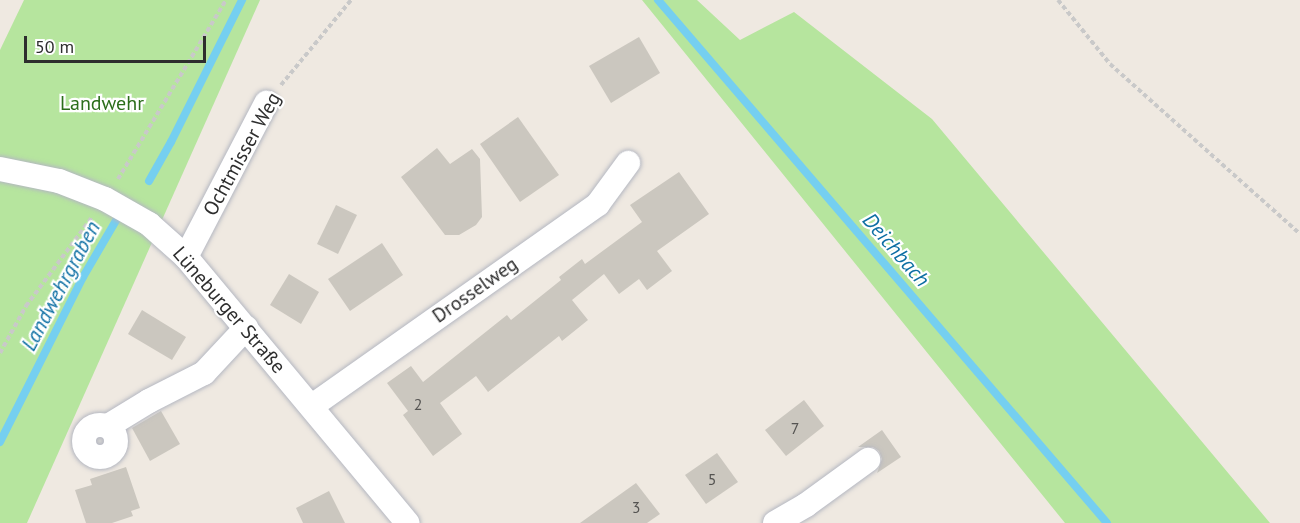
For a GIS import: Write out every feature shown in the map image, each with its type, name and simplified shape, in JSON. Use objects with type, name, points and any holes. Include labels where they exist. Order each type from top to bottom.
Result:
[{"type":"street","name":"Ochtmisser Weg","points":[[186,257],[266,103]]},
{"type":"street","name":"Drosselweg","points":[[312,406],[598,204],[628,163]]},
{"type":"street","name":"Lüneburger Straße","points":[[0,169],[59,182],[105,199],[150,224],[186,257],[408,523]]},
{"type":"street","points":[[108,426],[149,401],[204,374],[246,328]]},
{"type":"street","points":[[776,523],[806,506],[868,460]]},
{"type":"path","points":[[0,353],[26,306],[105,199],[226,0]]},
{"type":"path","name":"Ochtmisser Weg","points":[[266,103],[351,0]]},
{"type":"path","points":[[1058,0],[1110,64],[1300,234]]},
{"type":"green space","name":"Landwehr","points":[[24,0],[260,0],[27,523],[0,523],[0,50]]},
{"type":"green space","points":[[642,0],[697,0],[740,40],[794,12],[932,119],[1270,523],[1065,523]]},
{"type":"building","points":[[639,37],[660,73],[611,103],[589,66]]},
{"type":"building","points":[[518,117],[559,175],[520,202],[480,144]]},
{"type":"building","points":[[437,148],[450,164],[472,149],[480,159],[482,217],[476,225],[459,235],[445,235],[401,177]]},
{"type":"building","points":[[679,172],[709,214],[657,251],[672,271],[647,290],[639,279],[619,294],[604,274],[572,300],[588,320],[562,341],[559,336],[488,392],[476,376],[440,403],[462,434],[433,456],[403,415],[408,411],[387,383],[411,366],[423,382],[507,315],[511,320],[561,280],[559,277],[582,259],[585,264],[642,222],[630,205]]},
{"type":"building","points":[[336,205],[357,215],[338,254],[317,244]]},
{"type":"building","points":[[382,243],[403,275],[350,311],[328,279]]},
{"type":"building","points":[[289,274],[319,292],[301,324],[270,305]]},
{"type":"building","points":[[142,310],[186,337],[172,360],[128,334]]},
{"type":"building","points":[[804,400],[824,426],[786,456],[765,430]]},
{"type":"building","points":[[161,411],[180,444],[150,461],[132,428]]},
{"type":"building","points":[[882,430],[901,457],[877,473],[882,459],[879,451],[873,447],[858,447]]},
{"type":"building","points":[[717,453],[738,482],[706,504],[685,475]]},
{"type":"building","points":[[126,467],[140,508],[131,511],[133,516],[112,523],[86,523],[75,490],[92,485],[90,479]]},
{"type":"building","points":[[636,483],[660,514],[647,523],[580,523]]},
{"type":"building","points":[[329,491],[345,523],[303,523],[296,508]]},
{"type":"waterway","name":"Landwehrgraben","points":[[149,181],[242,0]]},
{"type":"waterway","name":"Deichbach","points":[[658,0],[1107,523]]},
{"type":"waterway","name":"Landwehrgraben","points":[[0,442],[83,277],[121,212]]}]
